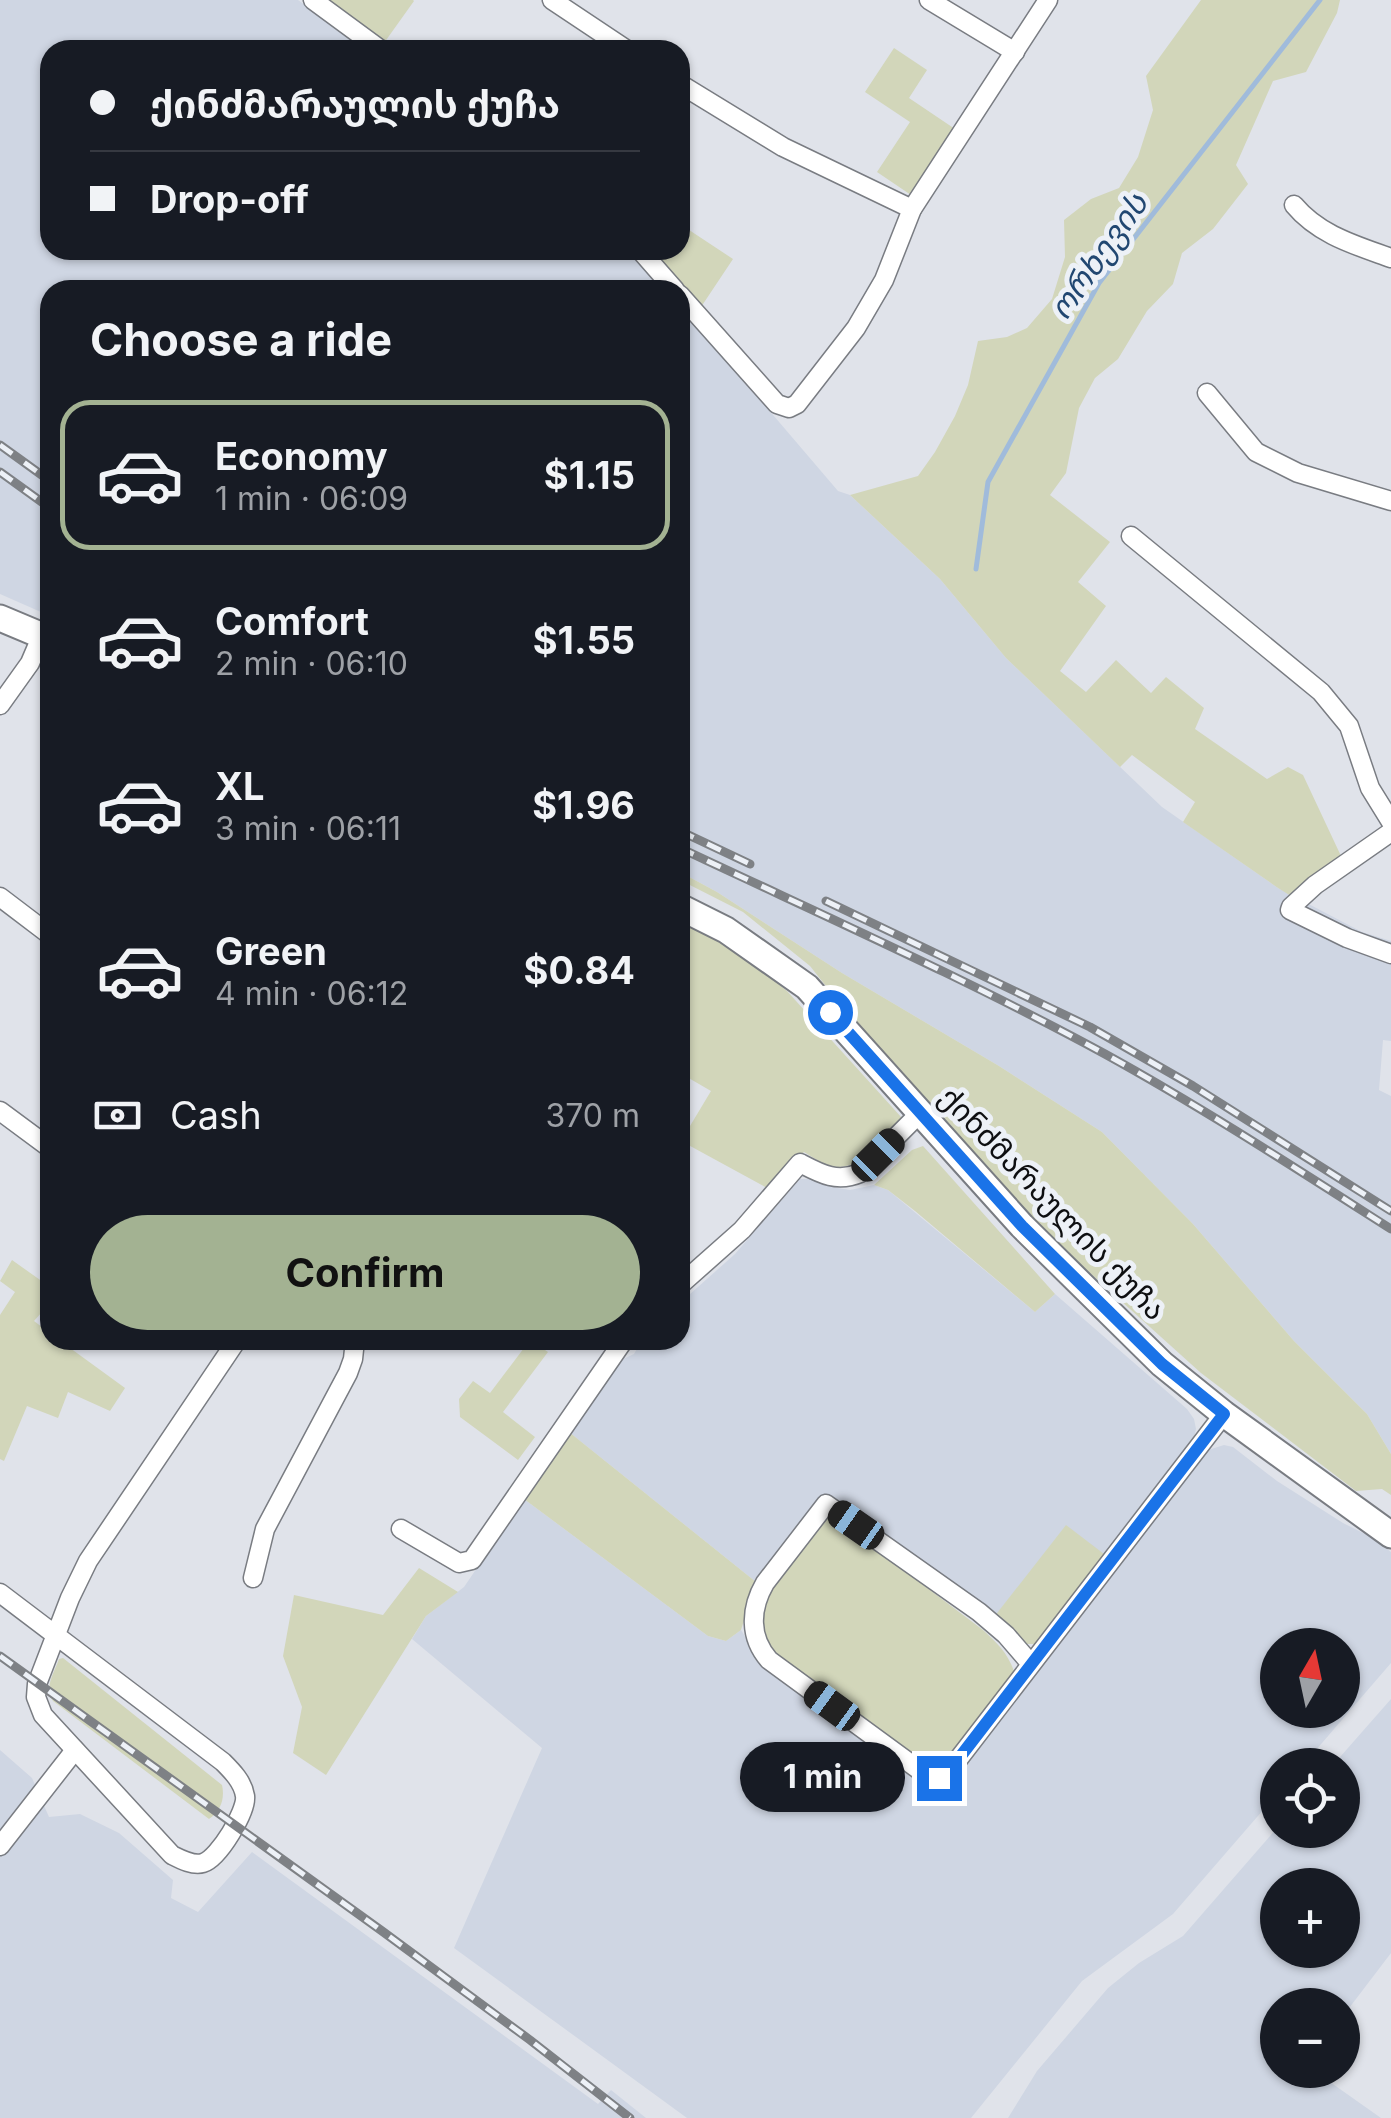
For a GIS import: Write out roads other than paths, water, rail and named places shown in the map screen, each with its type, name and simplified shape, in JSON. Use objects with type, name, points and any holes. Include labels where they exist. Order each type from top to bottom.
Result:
[{"type":"main road","points":[[0,618],[40,635]]},
{"type":"main road","name":"ქინძმარაულის ქუჩა","points":[[690,912],[726,930],[808,987],[1022,1226],[1162,1364],[1391,1535]]},
{"type":"street","points":[[313,0],[367,40]]},
{"type":"street","points":[[552,0],[611,40]]},
{"type":"street","points":[[928,0],[1016,52]]},
{"type":"street","points":[[690,306],[778,404],[789,408],[797,404],[856,328],[884,280],[912,209],[1048,0]]},
{"type":"street","points":[[690,90],[782,147],[912,209]]},
{"type":"street","points":[[1294,204],[1328,235],[1391,258]]},
{"type":"street","points":[[649,260],[667,280]]},
{"type":"street","points":[[1206,393],[1256,452],[1298,473],[1391,501]]},
{"type":"street","points":[[1131,536],[1320,692],[1349,726],[1370,788],[1391,822]]},
{"type":"street","points":[[0,704],[40,646]]},
{"type":"street","points":[[1391,832],[1314,885],[1290,910],[1391,954]]},
{"type":"street","points":[[0,897],[40,927]]},
{"type":"street","points":[[0,1111],[40,1141]]},
{"type":"street","points":[[690,1276],[742,1230],[800,1163],[828,1176],[850,1178],[860,1173],[920,1113]]},
{"type":"street","points":[[0,1592],[56,1634],[223,1762],[235,1774],[245,1796],[244,1808],[235,1827],[209,1858],[202,1863],[172,1855],[42,1715],[36,1684],[56,1634],[70,1598],[100,1541],[230,1350]]},
{"type":"street","points":[[252,1578],[265,1529],[348,1373],[354,1350]]},
{"type":"street","points":[[401,1529],[459,1564],[472,1560],[617,1350]]},
{"type":"street","points":[[1031,1664],[979,1612],[826,1504],[758,1596],[754,1634],[769,1660],[926,1775],[939,1778],[950,1770],[1224,1414]]},
{"type":"street","points":[[0,1846],[75,1750]]},
{"type":"waterway","name":"ორხევის","points":[[976,569],[988,482],[1099,283],[1320,0]]},
{"type":"railway","points":[[0,445],[40,474]]},
{"type":"railway","points":[[0,472],[40,501]]},
{"type":"railway","points":[[690,836],[750,864]]},
{"type":"railway","points":[[690,853],[1053,1026],[1214,1117],[1391,1229]]},
{"type":"railway","points":[[826,901],[1090,1027],[1193,1086],[1391,1211]]},
{"type":"railway","points":[[0,1656],[382,1931],[630,2118]]}]
